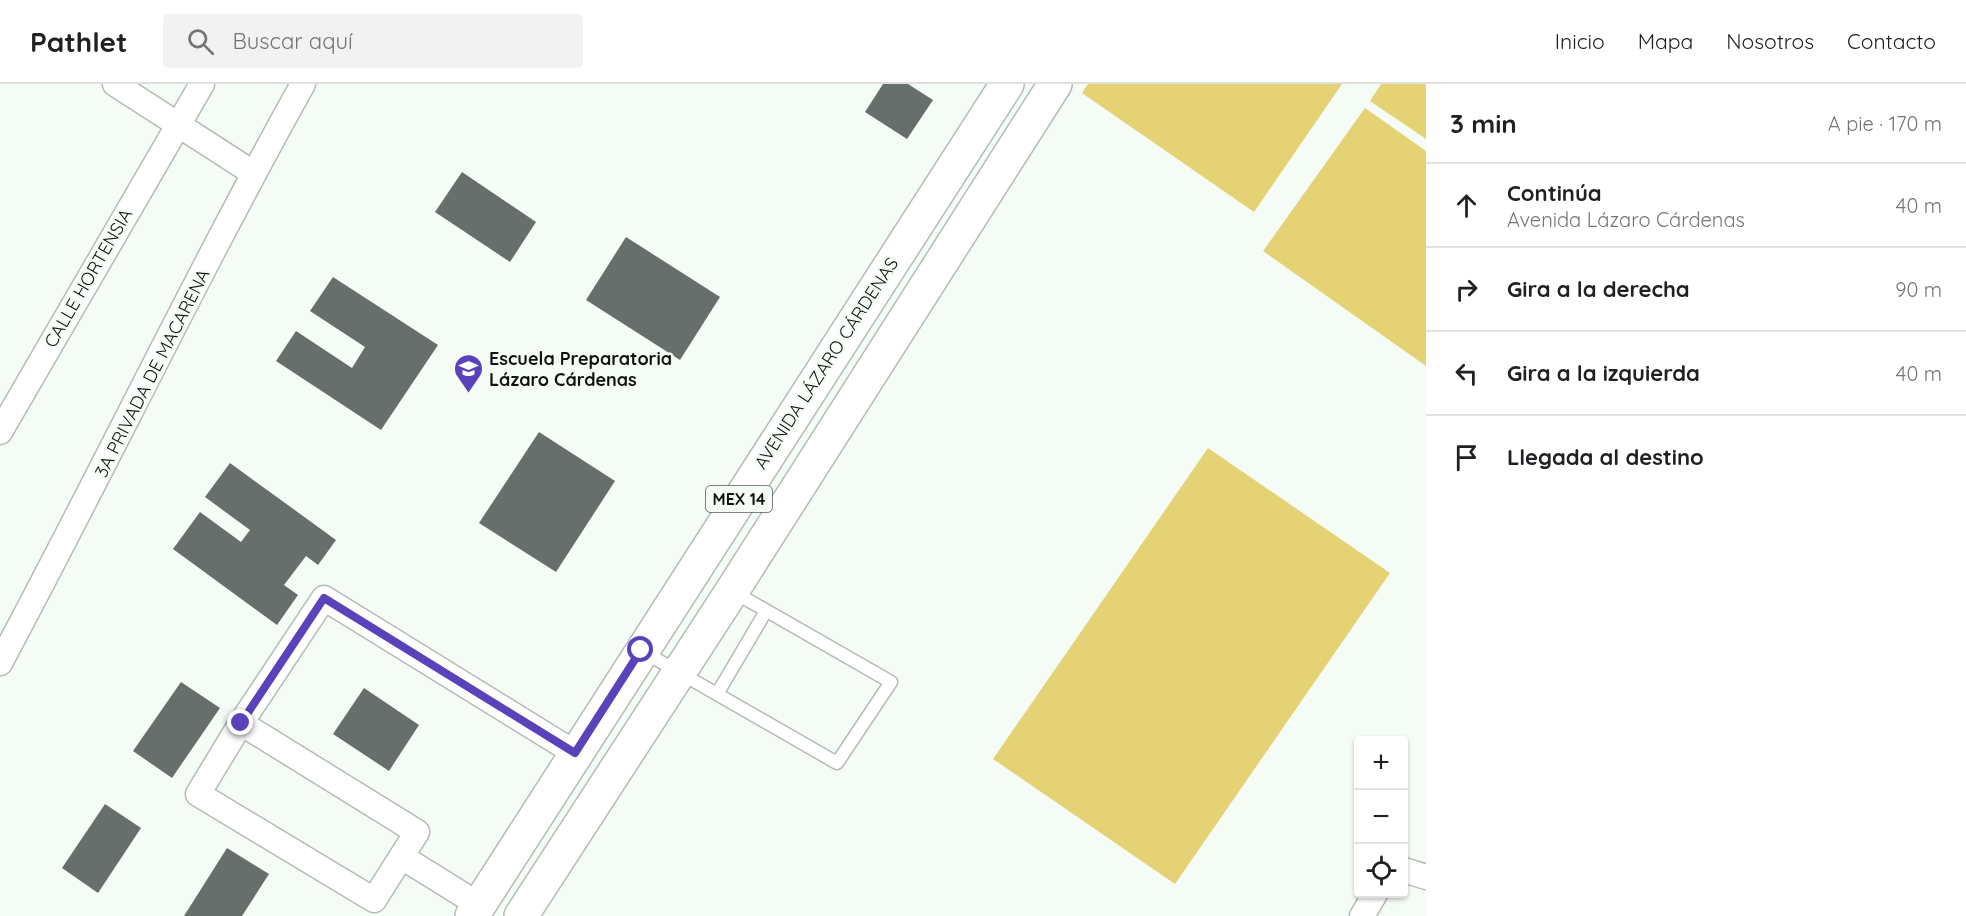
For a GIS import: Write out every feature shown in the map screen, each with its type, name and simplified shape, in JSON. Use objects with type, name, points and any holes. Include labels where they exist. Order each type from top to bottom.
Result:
[{"type":"main road","name":"AVENIDA LÁZARO CÁRDENAS","points":[[475,911],[1007,84]]},
{"type":"main road","name":"MEX 14","points":[[521,916],[732,591],[1055,84]]},
{"type":"street","points":[[116,84],[254,173]]},
{"type":"street","name":"CALLE HORTENSIA","points":[[0,432],[202,84]]},
{"type":"street","name":"3A PRIVADA DE MACARENA","points":[[0,663],[85,504],[254,173],[303,84]]},
{"type":"street","points":[[241,723],[417,832],[374,900],[198,794],[241,723],[324,598],[575,753]]},
{"type":"street","points":[[402,857],[475,911]]},
{"type":"street","points":[[1362,916],[1373,898]]},
{"type":"lane","points":[[641,650],[837,763],[891,682],[732,591]]},
{"type":"lane","points":[[717,694],[766,611]]},
{"type":"shaded area","points":[[1088,84],[1342,84],[1254,212],[1082,93]]},
{"type":"shaded area","points":[[1381,84],[1426,84],[1426,139],[1370,101]]},
{"type":"shaded area","points":[[1365,108],[1426,151],[1426,366],[1263,251]]},
{"type":"shaded area","points":[[1208,448],[1390,573],[1175,884],[993,759]]},
{"type":"building","points":[[883,84],[908,84],[933,100],[907,139],[865,112]]},
{"type":"building","points":[[462,172],[536,222],[510,262],[435,212]]},
{"type":"building","points":[[626,237],[720,297],[680,360],[586,300]]},
{"type":"building","points":[[333,277],[438,345],[381,430],[276,361],[296,331],[352,368],[365,347],[310,311]]},
{"type":"building","points":[[539,432],[615,481],[556,572],[479,523]]},
{"type":"building","points":[[230,463],[336,540],[318,565],[306,556],[284,585],[298,595],[277,625],[173,549],[200,512],[241,542],[250,530],[205,497]]},
{"type":"building","points":[[181,682],[220,708],[172,778],[133,751]]},
{"type":"building","points":[[364,688],[419,725],[389,771],[333,734]]},
{"type":"building","points":[[105,804],[141,828],[98,893],[62,868]]},
{"type":"building","points":[[227,848],[269,874],[242,916],[184,916]]},
{"type":"place","name":"Escuela Preparatoria Lázaro Cárdenas","points":[[468,394]]},
{"type":"route","points":[[241,723],[324,598],[575,753],[641,650]]}]
